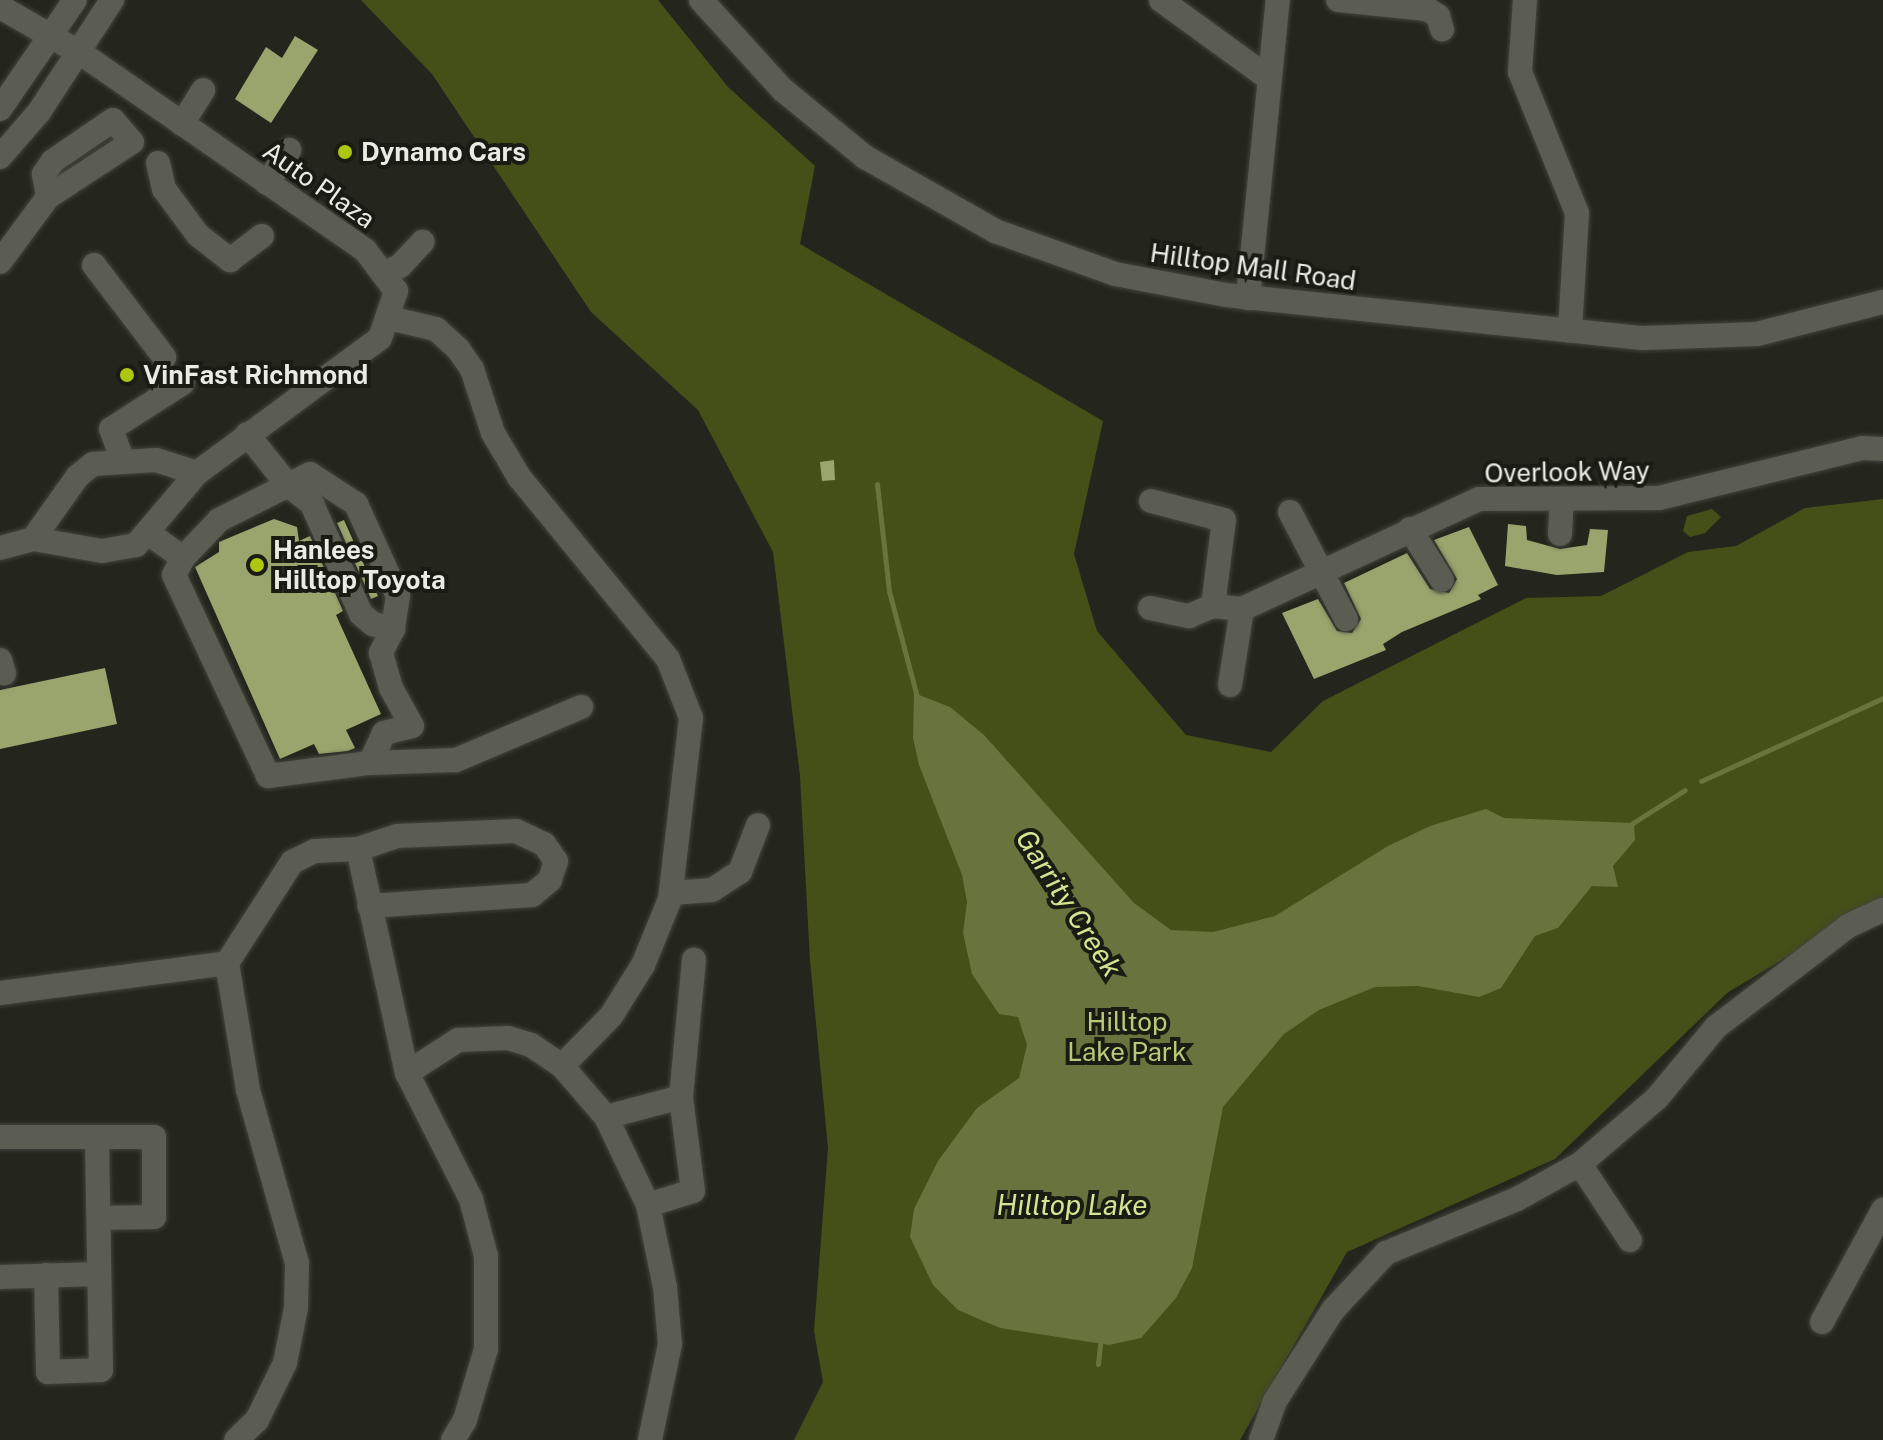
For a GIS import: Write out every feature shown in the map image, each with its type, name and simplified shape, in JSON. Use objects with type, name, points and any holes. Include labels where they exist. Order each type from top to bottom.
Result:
[{"type":"street","points":[[0,109],[54,37],[75,0]]},
{"type":"street","points":[[0,157],[80,53],[112,0]]},
{"type":"street","name":"Hilltop Mall Road","points":[[701,0],[753,60],[815,118],[865,157],[936,201],[1074,262],[1161,285],[1248,298],[1666,339],[1735,337],[1820,322],[1883,302]]},
{"type":"street","points":[[1161,0],[1267,77]]},
{"type":"street","points":[[1248,298],[1267,77],[1278,0]]},
{"type":"street","points":[[1338,0],[1427,9],[1438,16],[1442,29]]},
{"type":"street","points":[[1525,0],[1520,72],[1577,213],[1570,331]]},
{"type":"street","name":"Auto Plaza","points":[[2,8],[80,53],[365,250],[396,291],[389,318]]},
{"type":"street","points":[[182,124],[203,90]]},
{"type":"street","points":[[267,183],[289,150]]},
{"type":"street","points":[[158,163],[164,189],[198,235],[230,260],[262,236]]},
{"type":"street","points":[[0,262],[48,197]]},
{"type":"street","points":[[383,274],[400,266],[422,242]]},
{"type":"street","points":[[94,265],[164,357]]},
{"type":"street","points":[[0,548],[33,539],[55,547],[102,551],[136,545],[197,473],[380,338],[389,318],[436,329],[458,349],[472,369],[493,433],[519,477],[668,659],[691,718],[691,746],[671,893],[643,965],[611,1016],[562,1066]]},
{"type":"street","points":[[122,459],[111,429],[183,383]]},
{"type":"street","points":[[247,434],[288,485],[312,504],[361,614],[373,624],[393,629]]},
{"type":"street","name":"Overlook Way","points":[[1242,609],[1479,499],[1659,498],[1862,448],[1883,449]]},
{"type":"street","points":[[33,539],[78,476],[93,464],[122,459],[156,460],[197,473]]},
{"type":"street","points":[[370,763],[384,733],[412,726],[391,688],[381,653],[393,629],[398,596],[356,504],[310,474],[219,520],[183,558],[174,575],[268,776],[370,763],[456,760],[581,707]]},
{"type":"street","points":[[1560,534],[1562,499]]},
{"type":"street","points":[[1151,501],[1224,520],[1213,606]]},
{"type":"street","points":[[1290,512],[1346,619]]},
{"type":"street","points":[[1410,529],[1442,580]]},
{"type":"street","points":[[148,533],[183,558]]},
{"type":"street","points":[[1150,608],[1189,616],[1213,606],[1242,609],[1230,685]]},
{"type":"street","points":[[671,893],[712,890],[740,872],[758,825]]},
{"type":"street","points":[[236,1440],[257,1420],[285,1363],[296,1308],[297,1263],[248,1090],[227,963],[292,862],[315,851],[358,849],[397,836],[516,831],[544,844],[556,861],[550,880],[532,895],[369,906]]},
{"type":"street","points":[[358,849],[407,1073],[471,1199],[486,1256],[486,1349],[465,1420],[453,1440]]},
{"type":"street","points":[[1261,1440],[1275,1401],[1333,1310],[1386,1253],[1517,1199],[1580,1164],[1657,1098],[1716,1027],[1848,926],[1883,910]]},
{"type":"street","points":[[648,1205],[693,1191],[681,1097],[694,960]]},
{"type":"street","points":[[0,993],[227,963]]},
{"type":"street","points":[[407,1073],[458,1040],[481,1037],[531,1045],[562,1066],[606,1117],[648,1205],[665,1287],[670,1344],[650,1440]]},
{"type":"street","points":[[606,1117],[681,1097]]},
{"type":"street","points":[[0,1137],[154,1137],[154,1217],[99,1218]]},
{"type":"street","points":[[46,1275],[48,1372],[101,1370],[97,1138]]},
{"type":"street","points":[[1580,1164],[1630,1240]]},
{"type":"street","points":[[1822,1322],[1883,1210]]},
{"type":"street","points":[[0,1277],[99,1274]]},
{"type":"green space","name":"Hilltop Lake Park","points":[[361,0],[658,0],[728,87],[815,166],[800,244],[1103,421],[1074,554],[1097,631],[1186,735],[1271,752],[1323,701],[1526,598],[1601,596],[1688,552],[1736,546],[1805,508],[1883,499],[1883,899],[1727,993],[1555,1159],[1347,1252],[1240,1440],[794,1440],[823,1382],[814,1331],[828,1148],[810,961],[800,776],[773,552],[698,410],[591,312],[432,74]]},
{"type":"green space","points":[[1712,509],[1721,517],[1705,533],[1690,537],[1683,531],[1687,516]]},
{"type":"water","name":"Hilltop Lake","points":[[914,693],[950,707],[984,735],[1134,903],[1171,930],[1213,932],[1275,916],[1388,846],[1430,826],[1486,809],[1504,818],[1634,823],[1635,840],[1613,866],[1618,887],[1592,886],[1558,928],[1535,936],[1501,988],[1479,997],[1418,986],[1375,987],[1319,1010],[1284,1034],[1223,1107],[1192,1268],[1176,1298],[1141,1338],[1109,1345],[1000,1328],[958,1310],[933,1285],[910,1237],[914,1209],[938,1161],[977,1108],[1019,1078],[1027,1045],[1018,1017],[999,1014],[972,974],[963,933],[967,902],[962,875],[919,765],[913,738]]},
{"type":"building","points":[[295,36],[318,50],[271,123],[235,99],[266,47],[282,58]]},
{"type":"building","points":[[834,460],[835,480],[822,481],[820,462]]},
{"type":"building","points":[[274,519],[297,527],[299,541],[310,536],[343,611],[336,615],[381,714],[346,730],[355,748],[348,751],[319,754],[314,744],[280,759],[195,567],[219,552],[219,542]]},
{"type":"building","points":[[344,520],[378,596],[371,599],[337,523]]},
{"type":"building","points":[[1508,524],[1526,526],[1527,540],[1560,549],[1587,545],[1590,529],[1608,530],[1604,572],[1557,575],[1505,566]]},
{"type":"building","points":[[1469,527],[1498,585],[1478,595],[1481,599],[1402,632],[1383,644],[1386,650],[1314,679],[1282,613],[1318,599],[1337,631],[1352,633],[1361,619],[1344,583],[1407,553],[1430,589],[1449,593],[1457,579],[1434,540]]},
{"type":"building","points":[[105,668],[117,724],[0,749],[0,690]]},
{"type":"waterway","name":"Garrity Creek","points":[[877,484],[889,591],[917,697]]},
{"type":"waterway","points":[[1701,781],[1883,698]]},
{"type":"waterway","points":[[1628,826],[1685,790]]},
{"type":"waterway","name":"Garrity Creek","points":[[1098,1364],[1101,1337]]},
{"type":"place","name":"Dynamo Cars","points":[[345,152]]},
{"type":"place","name":"VinFast Richmond","points":[[127,375]]},
{"type":"place","name":"Hanlees Hilltop Toyota","points":[[257,565]]}]
